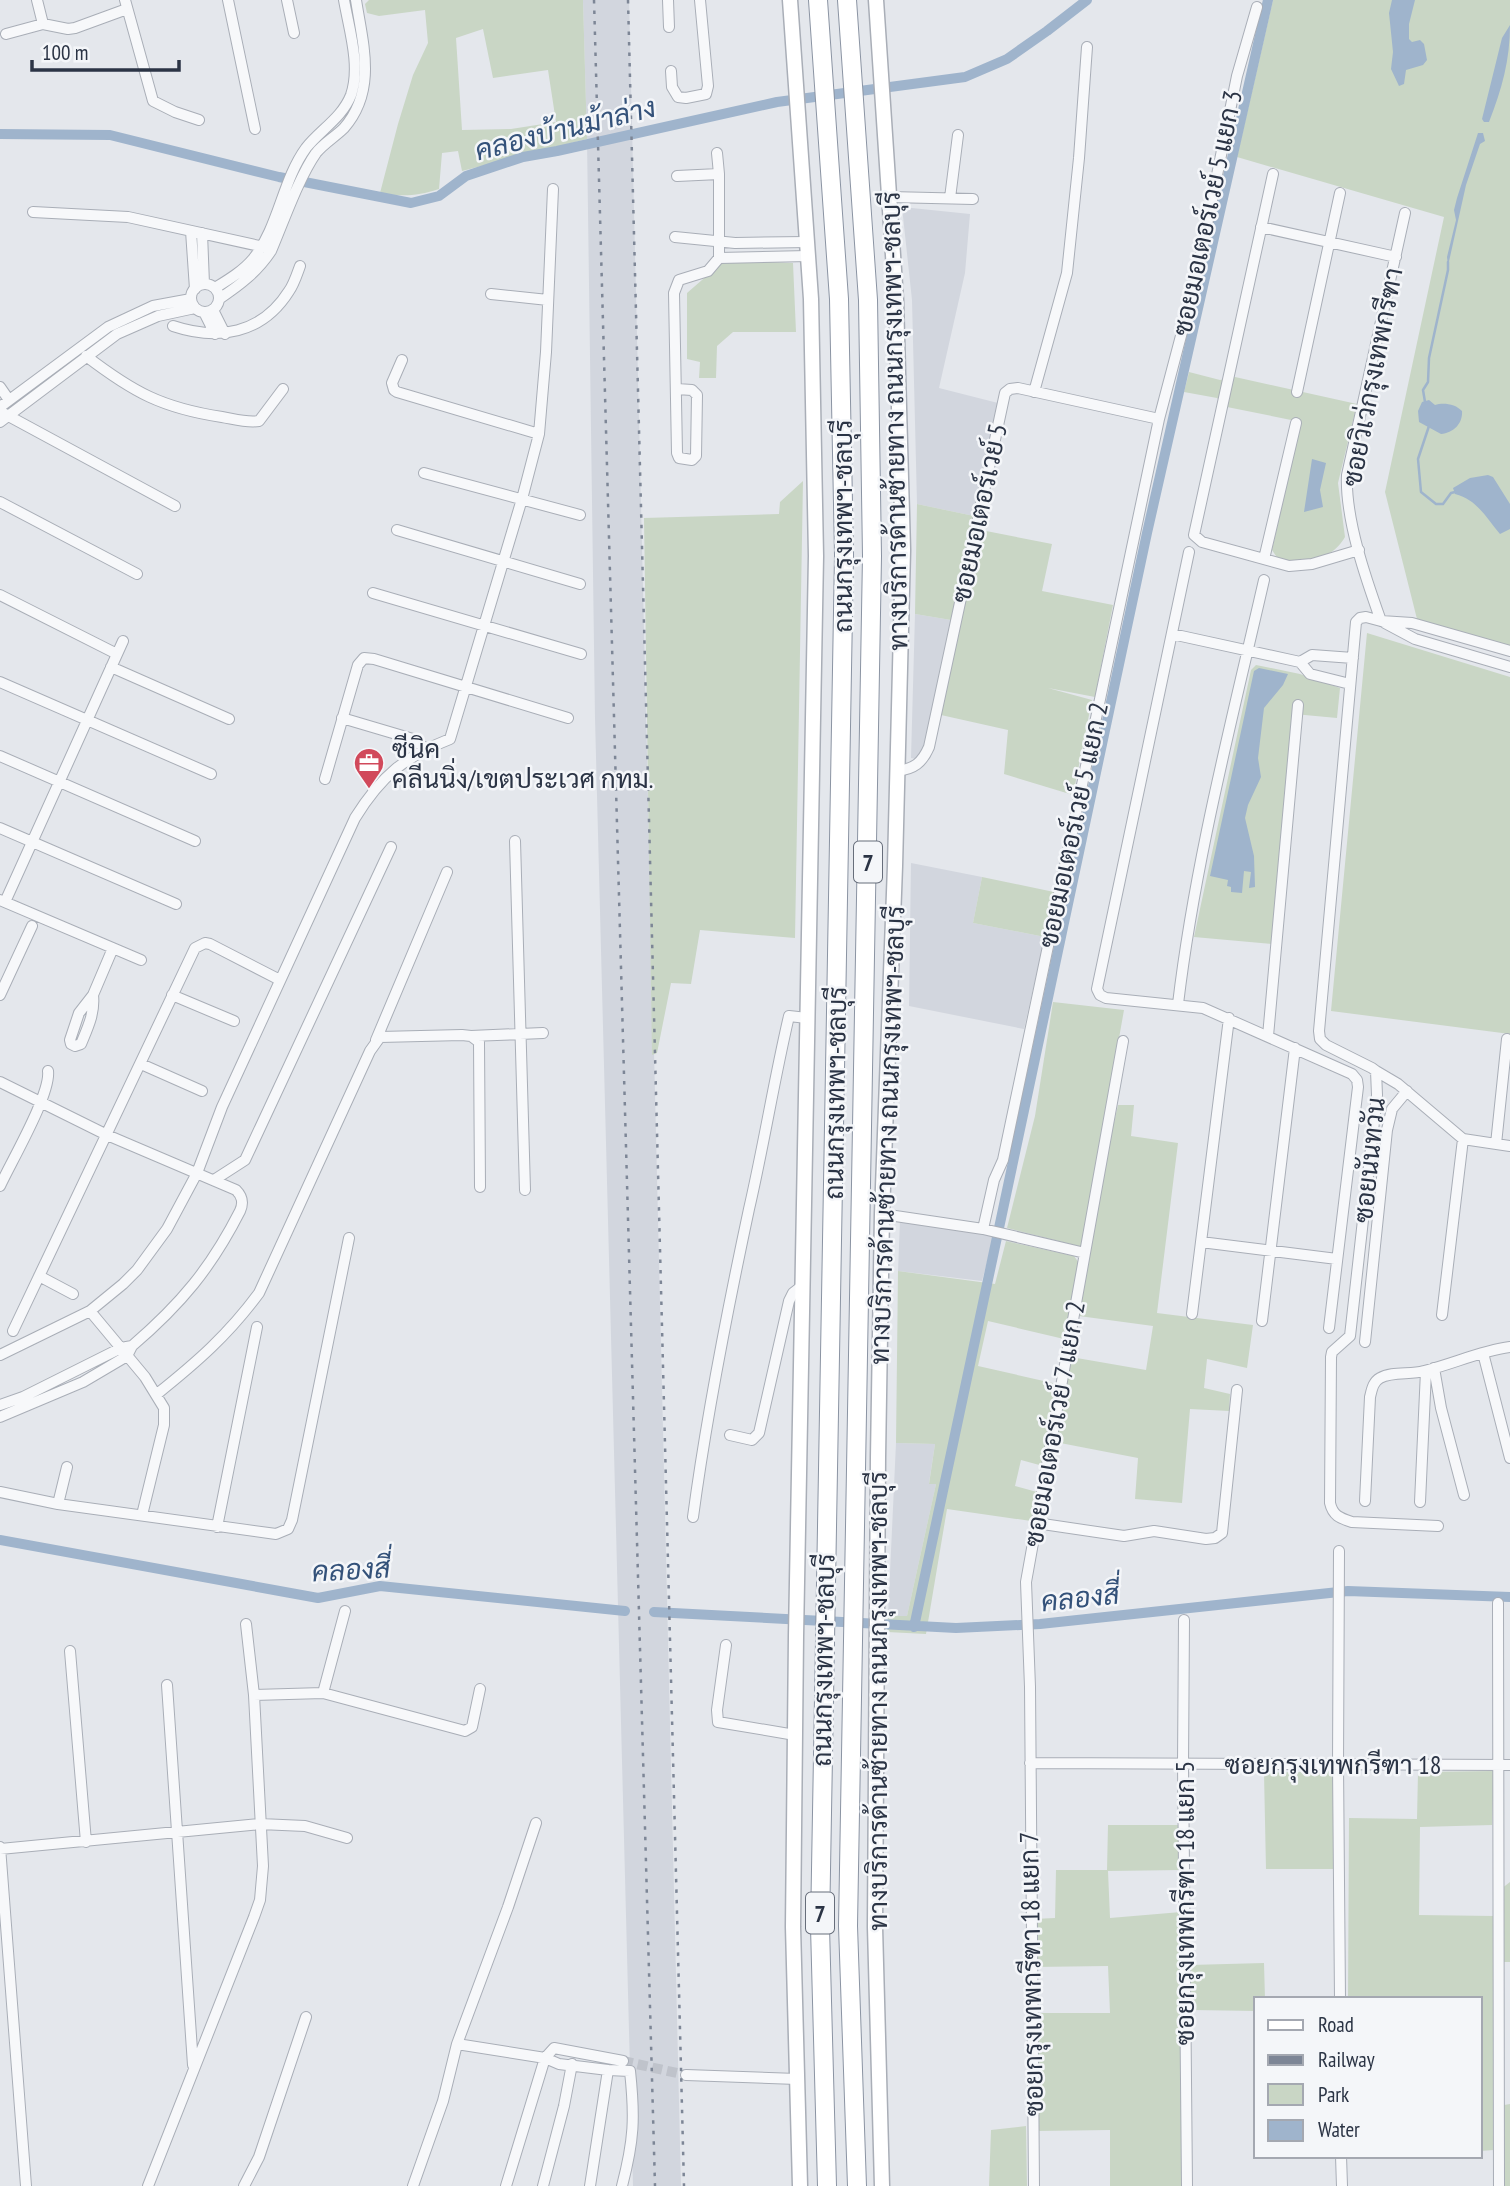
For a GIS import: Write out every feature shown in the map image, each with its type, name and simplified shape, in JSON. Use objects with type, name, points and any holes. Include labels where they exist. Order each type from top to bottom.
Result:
[{"type":"highway","name":"ถนนกรุงเทพฯ-ชลบุรี","points":[[818,0],[839,299],[844,555],[833,1242],[823,1639],[820,1927],[827,2186]]},
{"type":"highway","name":"ถนนกรุงเทพฯ-ชลบุรี","points":[[847,0],[868,300],[872,556],[848,1926],[856,2186]]},
{"type":"main road","points":[[790,0],[813,347],[816,556],[793,1927],[800,2186]]},
{"type":"main road","name":"ทางบริการด้านซ้ายทาง ถนนกรุงเทพฯ-ชลบุรี","points":[[876,0],[896,300],[903,550],[882,1214],[876,1644],[875,1927],[882,2186]]},
{"type":"street","points":[[37,0],[43,24]]},
{"type":"street","points":[[228,0],[255,129]]},
{"type":"street","points":[[287,0],[294,33]]},
{"type":"street","points":[[3,411],[108,327],[153,306],[219,299],[247,281],[266,248],[287,201],[305,150],[335,120],[350,96],[354,80],[354,61],[344,0]]},
{"type":"street","points":[[287,201],[315,155],[343,129],[361,100],[366,82],[366,63],[356,0]]},
{"type":"street","points":[[668,0],[669,27]]},
{"type":"street","points":[[671,71],[673,87],[678,97],[706,94],[708,86],[700,0]]},
{"type":"street","points":[[6,34],[43,24],[68,29],[126,4],[153,101],[199,120]]},
{"type":"street","name":"ซอยมอเตอร์เวย์ 5 แยก 3","points":[[1159,419],[1196,279],[1237,76],[1257,7]]},
{"type":"street","points":[[1034,392],[1067,273],[1087,47]]},
{"type":"street","points":[[950,198],[958,135]]},
{"type":"street","points":[[677,389],[692,390],[697,395],[696,456],[692,460],[679,458],[677,453],[674,293],[676,285],[685,277],[708,271],[719,258],[717,153]]},
{"type":"street","points":[[677,176],[719,174]]},
{"type":"street","points":[[1273,174],[1194,535],[1202,542],[1289,566],[1301,566],[1359,550]]},
{"type":"street","points":[[0,1355],[90,1311],[137,1270],[166,1229],[197,1173],[222,1107],[355,818],[372,791],[404,762],[425,748],[450,739],[539,435],[553,189]]},
{"type":"street","points":[[1297,392],[1340,193]]},
{"type":"street","points":[[890,197],[973,199]]},
{"type":"street","points":[[33,212],[128,217],[266,248]]},
{"type":"street","name":"ซอยวิเว่กรุงเทพกรีฑา","points":[[1381,621],[1350,515],[1347,475],[1405,212]]},
{"type":"street","points":[[1261,227],[1396,257]]},
{"type":"street","points":[[196,232],[200,300],[220,334]]},
{"type":"street","points":[[675,237],[808,249]]},
{"type":"street","points":[[3,411],[117,334],[200,300],[266,248]]},
{"type":"street","points":[[719,258],[808,249]]},
{"type":"street","points":[[173,327],[195,333],[220,334],[247,328],[266,317],[289,291],[300,266]]},
{"type":"street","points":[[215,288],[219,299]]},
{"type":"street","points":[[491,294],[548,300]]},
{"type":"street","points":[[86,356],[144,397],[174,408],[215,416],[259,421],[284,389]]},
{"type":"street","points":[[402,360],[392,383],[397,392],[539,435]]},
{"type":"street","points":[[0,387],[3,411]]},
{"type":"street","name":"ซอยมอเตอร์เวย์ 5","points":[[897,771],[913,768],[925,756],[929,747],[1005,393],[1013,388],[1159,419]]},
{"type":"street","points":[[3,411],[175,506]]},
{"type":"street","name":"ซอยมอเตอร์เวย์ 5 แยก 2","points":[[985,1229],[994,1180],[1003,1160],[1159,419]]},
{"type":"street","points":[[1264,559],[1296,423]]},
{"type":"street","points":[[424,473],[580,515]]},
{"type":"street","points":[[0,502],[137,574]]},
{"type":"street","points":[[397,530],[580,584]]},
{"type":"street","points":[[1189,552],[1097,989],[1100,995],[1106,998],[1203,1008],[1352,1074],[1357,1080],[1329,1328]]},
{"type":"street","points":[[1178,1004],[1185,944],[1203,851],[1264,580]]},
{"type":"street","points":[[373,593],[581,654]]},
{"type":"street","points":[[0,595],[117,654]]},
{"type":"street","name":"ซอยนันทวัน","points":[[1438,1526],[1352,1522],[1338,1517],[1331,1511],[1329,1503],[1331,1357],[1332,1352],[1350,1336],[1377,1094],[1376,1071],[1326,1045],[1320,1039],[1319,1031],[1356,622],[1366,617],[1412,623],[1510,651]]},
{"type":"street","points":[[1381,621],[1415,639],[1510,667]]},
{"type":"street","points":[[1172,635],[1300,662],[1310,674],[1350,684]]},
{"type":"street","points":[[1466,654],[1471,640]]},
{"type":"street","points":[[123,641],[34,842],[3,901],[141,960]]},
{"type":"street","points":[[1300,662],[1312,655],[1353,658]]},
{"type":"street","points":[[325,779],[358,665],[364,658],[568,718]]},
{"type":"street","points":[[111,667],[229,719]]},
{"type":"street","points":[[0,682],[211,774]]},
{"type":"street","points":[[1268,1036],[1298,705]]},
{"type":"street","points":[[341,718],[413,739],[425,748]]},
{"type":"street","points":[[0,755],[195,841]]},
{"type":"street","points":[[0,828],[176,904]]},
{"type":"street","points":[[515,841],[525,1190]]},
{"type":"street","points":[[214,1180],[245,1160],[391,847]]},
{"type":"street","points":[[157,1394],[204,1357],[242,1317],[259,1293],[376,1041],[447,872]]},
{"type":"street","points":[[0,995],[32,926]]},
{"type":"street","points":[[13,1331],[195,948],[205,943],[216,946],[280,980]]},
{"type":"street","points":[[93,995],[113,948]]},
{"type":"street","points":[[172,995],[234,1021]]},
{"type":"street","points":[[693,1517],[705,1423],[719,1345],[756,1175],[773,1081],[789,1016],[807,1018]]},
{"type":"street","points":[[1192,1314],[1228,1018]]},
{"type":"street","points":[[376,1041],[384,1036],[543,1033]]},
{"type":"street","points":[[471,1036],[481,1047],[480,1187]]},
{"type":"street","points":[[1496,1144],[1507,1039]]},
{"type":"street","name":"ซอยมอเตอร์เวย์ 7 แยก 2","points":[[1027,1637],[1026,1582],[1123,1041]]},
{"type":"street","points":[[1262,1321],[1294,1048]]},
{"type":"street","points":[[141,1064],[202,1091]]},
{"type":"street","points":[[0,1186],[40,1102],[48,1081],[48,1071]]},
{"type":"street","points":[[1376,1071],[1407,1091],[1463,1139],[1510,1146]]},
{"type":"street","points":[[0,1082],[107,1135],[236,1190],[243,1205],[223,1245],[202,1276],[151,1330],[83,1382],[0,1417]]},
{"type":"street","points":[[1365,1342],[1387,1130],[1392,1109],[1407,1091]]},
{"type":"street","points":[[1442,1315],[1463,1139]]},
{"type":"street","points":[[882,1214],[985,1229],[1085,1253]]},
{"type":"street","points":[[0,1492],[58,1504],[218,1527],[276,1534],[288,1529],[349,1238]]},
{"type":"street","points":[[1201,1242],[1337,1259]]},
{"type":"street","points":[[39,1276],[73,1294]]},
{"type":"street","points":[[730,1435],[752,1440],[759,1433],[789,1301],[793,1293],[803,1286]]},
{"type":"street","points":[[90,1311],[127,1350],[164,1408],[164,1425],[142,1515]]},
{"type":"street","points":[[218,1527],[257,1327]]},
{"type":"street","points":[[1365,1501],[1370,1397],[1378,1379],[1430,1369],[1510,1347]]},
{"type":"street","points":[[0,1405],[127,1350]]},
{"type":"street","points":[[1483,1353],[1510,1458]]},
{"type":"street","points":[[1430,1369],[1464,1495]]},
{"type":"street","points":[[1420,1502],[1430,1369]]},
{"type":"street","points":[[1036,1523],[1124,1536],[1154,1531],[1206,1539],[1219,1536],[1222,1533],[1237,1390]]},
{"type":"street","points":[[58,1504],[67,1467]]},
{"type":"street","points":[[1339,1551],[1340,1997]]},
{"type":"street","points":[[1498,1603],[1499,2186]]},
{"type":"street","points":[[323,1693],[345,1611]]},
{"type":"street","name":"ซอยกรุงเทพกรีฑา 18 แยก 5","points":[[1184,1620],[1186,2186]]},
{"type":"street","points":[[148,2186],[260,1900],[263,1866],[254,1695],[246,1624]]},
{"type":"street","name":"ซอยกรุงเทพกรีฑา 18 แยก 7","points":[[1027,1637],[1034,2186]]},
{"type":"street","points":[[726,1645],[717,1710],[718,1721],[795,1735]]},
{"type":"street","points":[[70,1651],[86,1842]]},
{"type":"street","points":[[167,1685],[193,2068]]},
{"type":"street","points":[[254,1695],[323,1693],[465,1731],[472,1727],[480,1689]]},
{"type":"street","name":"ซอยกรุงเทพกรีฑา 18","points":[[1030,1763],[1510,1765]]},
{"type":"street","points":[[413,2186],[443,2101],[457,2044],[536,1823]]},
{"type":"street","points":[[26,2186],[0,1848],[260,1824],[305,1826],[347,1838]]},
{"type":"street","points":[[244,2186],[259,2157],[306,2018]]},
{"type":"street","points":[[457,2044],[545,2059],[559,2064],[630,2071],[634,2128],[622,2186]]},
{"type":"street","points":[[506,2186],[545,2059],[554,2048],[623,2062]]},
{"type":"street","points":[[543,2186],[572,2064]]},
{"type":"street","points":[[590,2186],[608,2070]]},
{"type":"street","points":[[686,2075],[797,2079]]},
{"type":"street","points":[[1341,2158],[1342,2186]]},
{"type":"shaded area","points":[[583,0],[629,0],[681,2186],[633,2186],[595,718]]},
{"type":"shaded area","points":[[902,207],[970,214],[965,273],[939,388],[998,403],[974,516],[917,504],[912,300]]},
{"type":"shaded area","points":[[915,614],[951,620],[923,751],[916,759],[911,758]]},
{"type":"shaded area","points":[[911,863],[982,877],[973,923],[1045,937],[1024,1029],[909,1006]]},
{"type":"shaded area","points":[[900,1221],[994,1235],[982,1281],[898,1271]]},
{"type":"shaded area","points":[[896,1443],[935,1444],[929,1483],[936,1484],[907,1616],[888,1616]]},
{"type":"green space","points":[[369,0],[583,0],[587,139],[462,171],[458,151],[442,153],[439,189],[410,195],[380,193],[413,75],[428,43],[425,10],[379,16],[367,13],[365,4]],"holes":[[[483,29],[493,78],[548,70],[556,122],[511,129],[462,130],[456,38]]]},
{"type":"green space","points":[[1273,0],[1510,0],[1510,646],[1417,619],[1385,492],[1444,217],[1237,157]]},
{"type":"green space","points":[[725,260],[793,263],[796,332],[733,332],[717,346],[716,378],[699,378],[700,362],[687,359],[687,293]]},
{"type":"green space","points":[[1189,372],[1220,380],[1235,377],[1357,404],[1338,483],[1345,537],[1332,551],[1316,559],[1297,560],[1278,559],[1272,550],[1301,422],[1227,407],[1217,398],[1184,392]]},
{"type":"green space","points":[[803,481],[795,938],[700,930],[691,984],[671,983],[657,1053],[652,1055],[644,518],[779,514],[780,502]]},
{"type":"green space","points":[[917,504],[974,516],[951,620],[915,614]]},
{"type":"green space","points":[[981,530],[1052,544],[1042,591],[1113,605],[1095,697],[1048,688],[1092,700],[1073,795],[1004,774],[1008,730],[941,715]]},
{"type":"green space","points":[[1367,633],[1510,677],[1510,1034],[1331,1011]]},
{"type":"green space","points":[[1256,665],[1300,674],[1340,688],[1337,718],[1294,714],[1272,944],[1194,937],[1251,670]]},
{"type":"green space","points":[[982,877],[1054,892],[1045,937],[973,923]]},
{"type":"green space","points":[[1053,1002],[1124,1010],[1082,1247],[1007,1228],[1035,1116]]},
{"type":"green space","points":[[1118,1105],[1134,1105],[1131,1136],[1178,1143],[1157,1313],[1253,1325],[1247,1368],[1207,1359],[1204,1388],[1230,1394],[1229,1411],[1190,1409],[1182,1503],[1135,1499],[1138,1458],[1055,1442],[1071,1357],[1146,1370],[1153,1326],[1079,1316],[1103,1170]]},
{"type":"green space","points":[[1006,1241],[1074,1256],[1079,1263],[1064,1339],[988,1321],[978,1366],[1057,1384],[1043,1466],[1021,1460],[1015,1486],[1037,1492],[1031,1521],[947,1509],[926,1634],[887,1632],[888,1616],[907,1616],[936,1484],[929,1484],[935,1444],[896,1443],[898,1271],[995,1284]]},
{"type":"green space","points":[[1333,1771],[1336,1869],[1266,1869],[1264,1773]]},
{"type":"green space","points":[[1494,1771],[1492,1825],[1420,1827],[1419,1915],[1494,1916],[1494,2150],[1482,2151],[1482,1997],[1348,1997],[1349,1818],[1417,1819],[1418,1772]]},
{"type":"green space","points":[[1108,1825],[1182,1825],[1182,1870],[1108,1871],[1110,1918],[1181,1912],[1184,2186],[1110,2186],[1110,2130],[1037,2131],[1035,2013],[1110,2013],[1108,1966],[1034,1967],[1034,1919],[1055,1918],[1056,1870],[1107,1870]]},
{"type":"green space","points":[[1510,1882],[1510,1962],[1501,1962],[1501,1889]]},
{"type":"green space","points":[[1264,1963],[1265,1997],[1254,1997],[1254,2011],[1192,2010],[1190,1965]]},
{"type":"green space","points":[[1510,2104],[1510,2186],[1504,2186],[1504,2105]]},
{"type":"green space","points":[[1026,2126],[1027,2186],[989,2186],[991,2130]]},
{"type":"water","points":[[1392,0],[1415,0],[1409,24],[1409,39],[1412,42],[1420,40],[1424,44],[1427,60],[1423,65],[1406,70],[1404,84],[1399,86],[1391,69],[1393,52],[1389,13]]},
{"type":"water","points":[[1510,25],[1509,50],[1501,86],[1489,122],[1484,122],[1482,119],[1502,38]]},
{"type":"water","points":[[1478,133],[1483,133],[1485,141],[1480,144],[1466,185],[1448,266],[1447,257],[1456,220],[1454,210]]},
{"type":"water","points":[[1429,400],[1435,405],[1449,404],[1462,411],[1457,427],[1441,434],[1419,422],[1418,411],[1422,402]]},
{"type":"water","points":[[1312,459],[1326,463],[1320,490],[1323,507],[1304,512]]},
{"type":"water","points":[[1488,475],[1493,477],[1510,504],[1510,529],[1500,534],[1476,505],[1455,494],[1453,488],[1470,478]]},
{"type":"water","points":[[1259,668],[1288,674],[1283,685],[1264,708],[1258,758],[1261,777],[1245,818],[1254,856],[1255,887],[1249,888],[1251,872],[1244,871],[1242,893],[1231,892],[1231,887],[1227,886],[1228,880],[1210,876],[1254,671]]},
{"type":"waterway","name":"คลองบ้านม้าล่าง","points":[[0,134],[110,135],[279,177],[411,203],[439,196],[466,176],[523,157],[777,102],[965,77],[1007,59],[1087,0]]},
{"type":"waterway","points":[[914,1627],[1147,533],[1268,0]]},
{"type":"waterway","points":[[1425,402],[1423,390],[1428,382],[1429,358],[1448,262]]},
{"type":"waterway","points":[[1429,426],[1418,459],[1421,492],[1436,504],[1443,504],[1451,493],[1455,492]]},
{"type":"waterway","name":"คลองสี่","points":[[0,1540],[318,1598],[380,1586],[625,1611]]},
{"type":"waterway","name":"คลองสี่","points":[[654,1612],[956,1628],[1040,1624],[1348,1591],[1510,1597]]},
{"type":"tunnel","points":[[623,2061],[686,2075]]},
{"type":"railway","points":[[594,0],[655,2186]]},
{"type":"railway","points":[[628,0],[684,2186]]},
{"type":"place","name":"ซีนิค คลีนนิ่ง/เขตประเวศ กทม.","points":[[369,790]]}]
